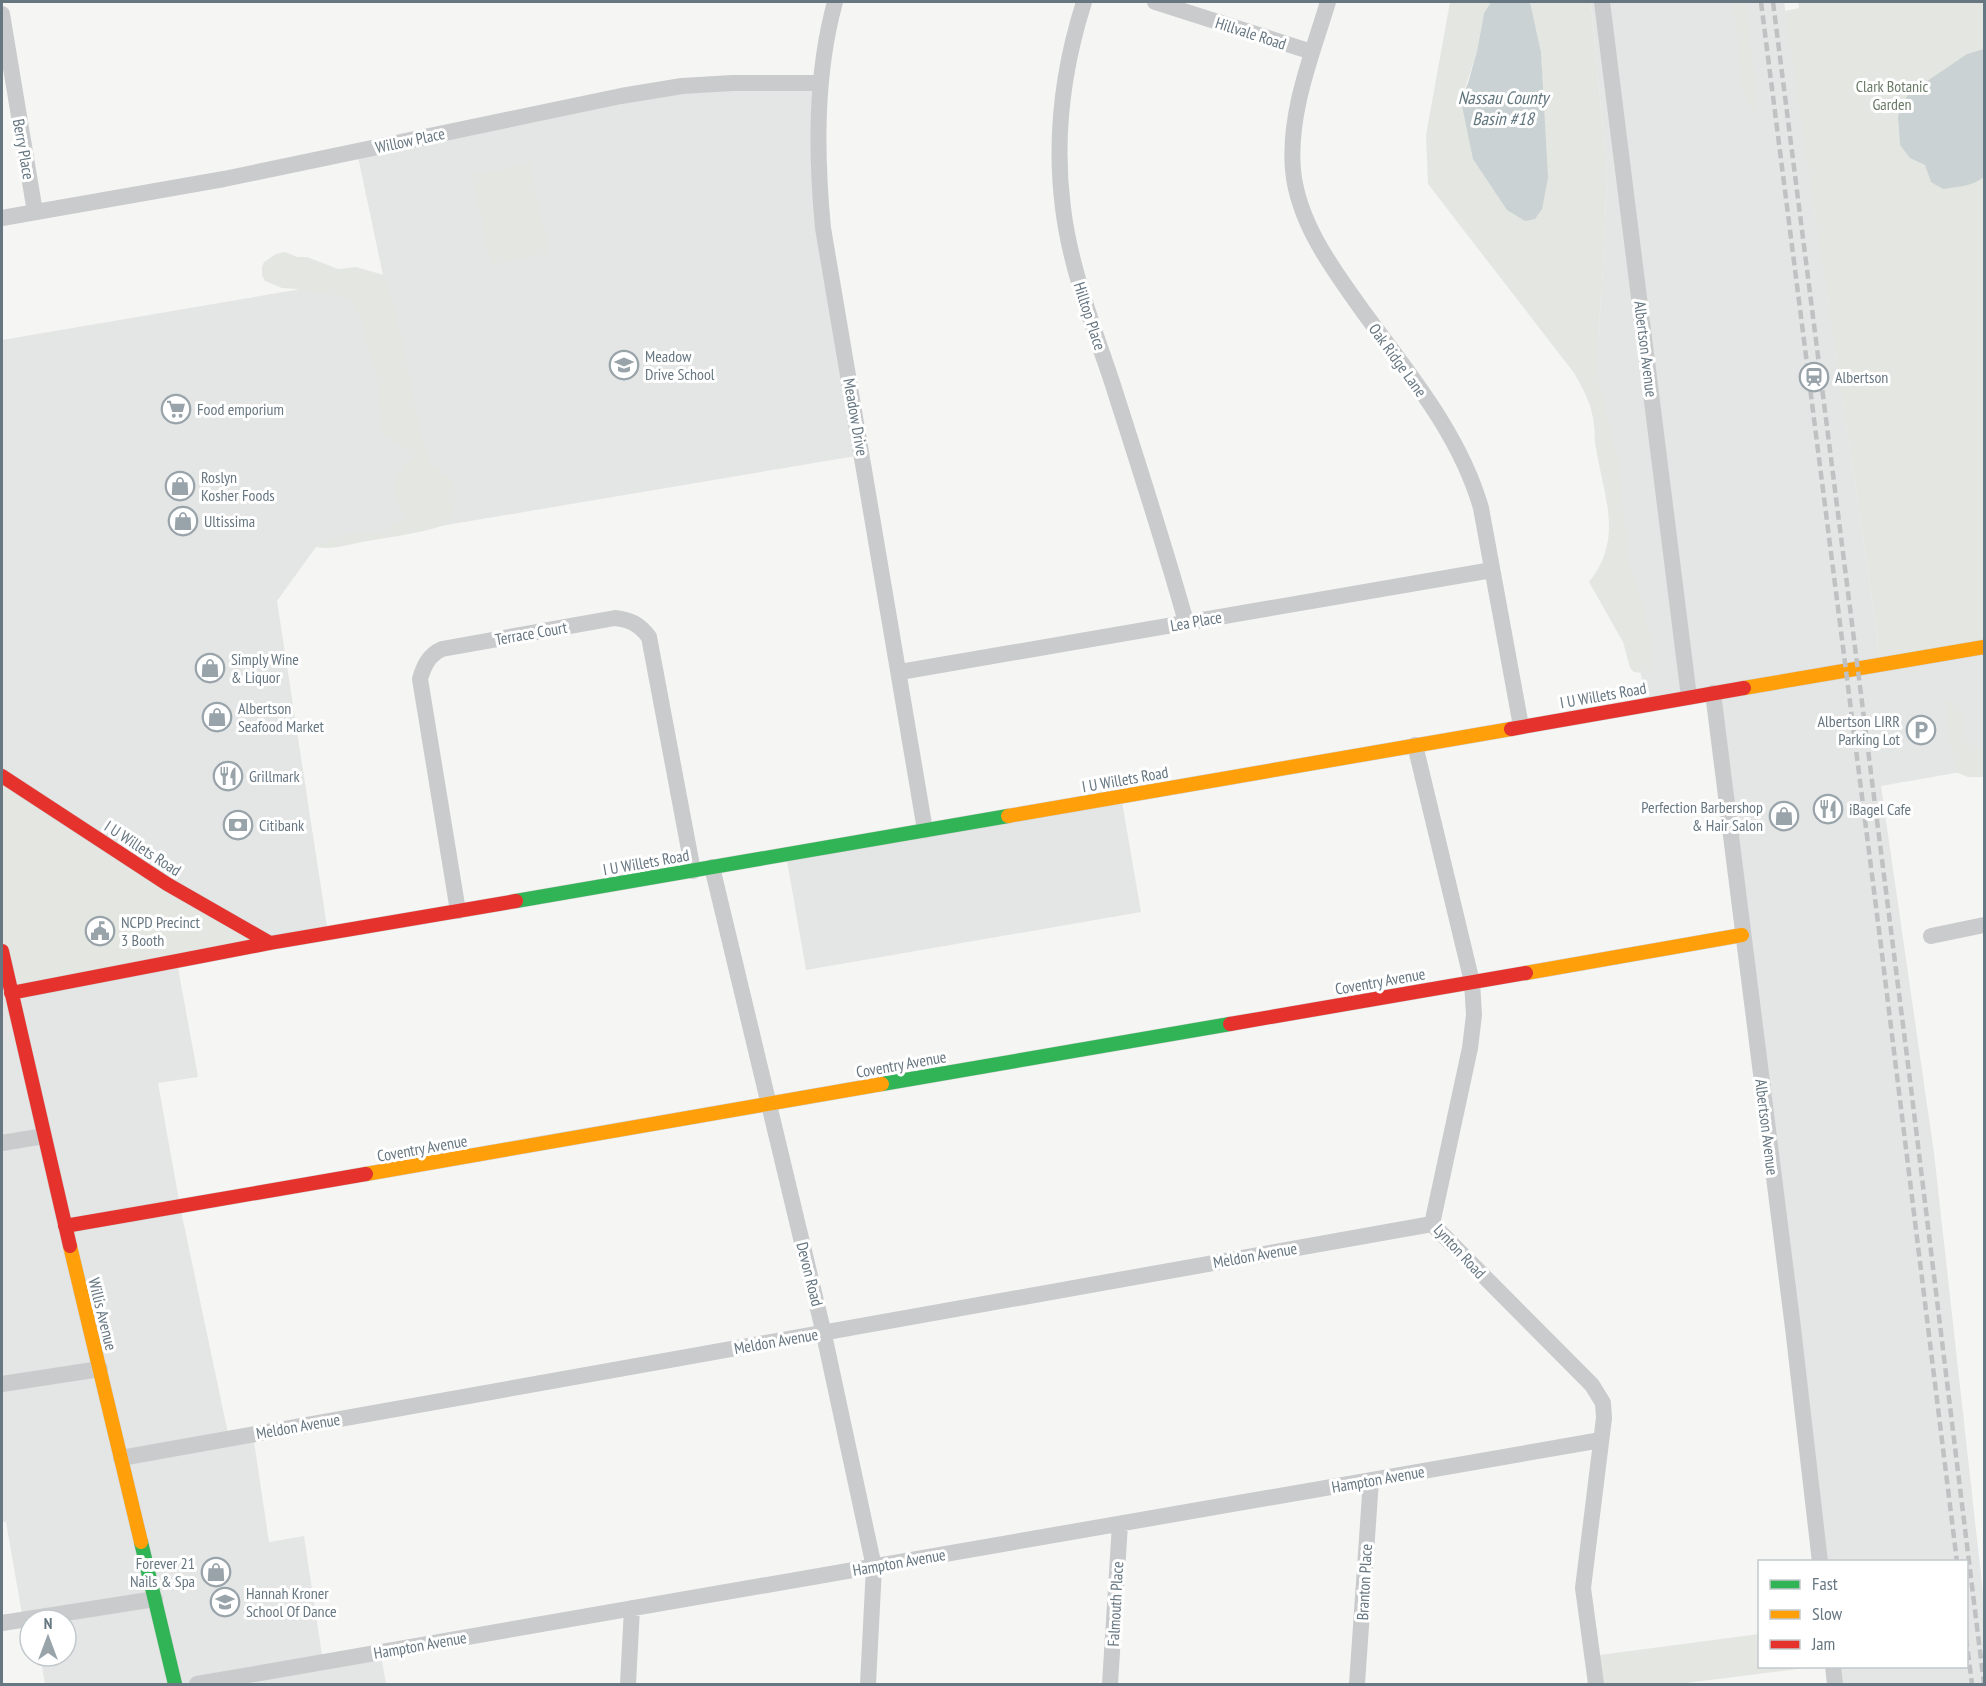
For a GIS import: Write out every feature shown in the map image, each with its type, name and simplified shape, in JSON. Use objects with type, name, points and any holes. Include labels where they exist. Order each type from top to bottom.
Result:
[{"type":"main road","name":"I U Willets Road","points":[[11,993],[270,943],[1984,647]]},
{"type":"main road","name":"I U Willets Road","points":[[2,776],[168,884],[270,943]]},
{"type":"main road","name":"Coventry Avenue","points":[[65,1227],[1742,935]]},
{"type":"main road","name":"Willis Avenue","points":[[2,951],[65,1227],[175,1684]]},
{"type":"street","name":"Meadow Drive","points":[[835,2],[821,83],[819,186],[823,228],[925,830]]},
{"type":"street","name":"Hilltop Place","points":[[1084,2],[1073,37],[1063,86],[1059,165],[1063,210],[1077,278],[1161,532],[1186,622]]},
{"type":"street","name":"Hillvale Road","points":[[1155,2],[1312,52]]},
{"type":"street","name":"Oak Ridge Lane","points":[[1328,2],[1312,52],[1297,112],[1293,169],[1301,207],[1335,273],[1418,386],[1463,458],[1481,508],[1521,726]]},
{"type":"street","name":"Albertson Avenue","points":[[1602,2],[1689,697]]},
{"type":"street","name":"Berry Place","points":[[2,14],[35,212]]},
{"type":"street","name":"Willow Place","points":[[2,218],[224,179],[621,96],[682,86],[732,83],[821,83]]},
{"type":"street","name":"Lea Place","points":[[900,672],[1492,570]]},
{"type":"street","name":"Terrace Court","points":[[458,911],[420,679],[424,665],[433,653],[442,649],[615,618],[628,620],[640,626],[649,637],[693,870]]},
{"type":"street","name":"Albertson Avenue","points":[[1713,693],[1820,1560]]},
{"type":"street","name":"Lynton Road","points":[[1415,745],[1472,982],[1474,1015],[1470,1048],[1432,1224],[1592,1385],[1603,1403],[1604,1418],[1583,1588],[1596,1684]]},
{"type":"street","name":"Devon Road","points":[[712,867],[824,1332],[874,1566],[868,1684]]},
{"type":"street","points":[[1931,936],[1984,925]]},
{"type":"street","points":[[2,1143],[44,1136]]},
{"type":"street","name":"Meldon Avenue","points":[[121,1458],[1432,1224]]},
{"type":"street","points":[[2,1384],[99,1369]]},
{"type":"street","name":"Hampton Avenue","points":[[197,1684],[1600,1440]]},
{"type":"street","name":"Branton Place","points":[[1358,1684],[1371,1480]]},
{"type":"street","name":"Falmouth Place","points":[[1110,1684],[1120,1524]]},
{"type":"street","points":[[2,1623],[155,1599]]},
{"type":"street","points":[[628,1684],[632,1608]]},
{"type":"street","points":[[1833,1668],[1835,1684]]},
{"type":"shaded area","points":[[1591,2],[1784,2],[1877,632],[1879,665],[1984,647],[1984,768],[1881,786],[1934,1153],[1984,1602],[1984,1684],[1835,1684],[1833,1668],[1968,1668],[1968,1560],[1819,1560],[1713,694],[1646,706],[1598,406],[1598,338],[1607,176]]},
{"type":"shaded area","points":[[821,83],[819,186],[862,455],[316,547],[277,601],[328,933],[270,943],[2,777],[2,340],[383,275],[357,152],[621,96]]},
{"type":"shaded area","points":[[1121,796],[1141,912],[806,970],[786,855]]},
{"type":"shaded area","points":[[2,951],[177,962],[198,1077],[158,1083],[180,1206],[229,1438],[253,1435],[269,1542],[304,1536],[323,1662],[381,1655],[386,1684],[45,1684],[42,1668],[78,1668],[78,1608],[21,1608],[6,1522],[2,1522]]},
{"type":"green space","points":[[1450,2],[1491,2],[1484,13],[1477,51],[1461,101],[1543,97],[1541,52],[1530,2],[1591,2],[1607,176],[1598,376],[1619,464],[1628,556],[1645,614],[1652,649],[1650,668],[1641,673],[1634,672],[1630,668],[1623,642],[1589,582],[1600,566],[1606,550],[1609,517],[1595,445],[1593,418],[1587,398],[1574,373],[1428,184],[1426,135]]},
{"type":"green space","points":[[1730,2],[1746,2],[1756,94],[1754,111],[1748,103],[1741,81],[1737,30]]},
{"type":"green space","name":"Clark Botanic Garden","points":[[1798,2],[1984,2],[1984,647],[1879,665],[1877,632],[1785,11],[1799,8]]},
{"type":"green space","points":[[530,163],[549,253],[491,265],[472,175]]},
{"type":"green space","points":[[285,252],[297,257],[307,257],[338,269],[356,267],[384,275],[396,313],[426,455],[430,463],[454,481],[455,504],[445,525],[339,547],[316,547],[347,535],[364,532],[381,533],[399,521],[407,519],[397,502],[395,486],[401,472],[414,456],[383,434],[375,366],[365,342],[362,320],[350,301],[339,295],[313,294],[297,289],[282,288],[265,281],[262,275],[264,262],[276,254]]},
{"type":"green space","points":[[1948,700],[1960,711],[1967,738],[1973,745],[1984,750],[1984,777],[1968,777],[1956,772],[1945,714]]},
{"type":"green space","points":[[2,777],[270,943],[11,993],[2,951]]},
{"type":"green space","points":[[1758,1634],[1758,1668],[1807,1668],[1678,1684],[1596,1684],[1592,1656]]},
{"type":"water","name":"Nassau County Basin #18","points":[[1491,2],[1530,2],[1541,52],[1548,178],[1542,209],[1535,219],[1525,221],[1507,210],[1473,159],[1461,101],[1477,51],[1484,13]]},
{"type":"water","points":[[1984,49],[1984,177],[1970,184],[1943,189],[1931,182],[1925,165],[1910,158],[1900,145],[1898,116],[1908,94],[1967,54]]},
{"type":"railway","points":[[1761,2],[1957,1560]]},
{"type":"railway","points":[[1773,2],[1984,1684]]},
{"type":"railway","points":[[1968,1653],[1972,1684]]},
{"type":"traffic: fast","points":[[516,901],[1008,816]]},
{"type":"traffic: fast","points":[[882,1084],[1230,1024]]},
{"type":"traffic: fast","points":[[141,1542],[175,1684]]},
{"type":"traffic: slow","points":[[1744,688],[1984,647]]},
{"type":"traffic: slow","points":[[1008,816],[1511,729]]},
{"type":"traffic: slow","points":[[1526,973],[1742,935]]},
{"type":"traffic: slow","points":[[366,1174],[882,1084]]},
{"type":"traffic: slow","points":[[70,1246],[141,1542]]},
{"type":"traffic: jam","points":[[1511,729],[1744,688]]},
{"type":"traffic: jam","points":[[2,776],[167,884],[270,943]]},
{"type":"traffic: jam","points":[[11,993],[270,943],[516,901]]},
{"type":"traffic: jam","points":[[2,951],[70,1246]]},
{"type":"traffic: jam","points":[[1230,1024],[1526,973]]},
{"type":"traffic: jam","points":[[65,1226],[366,1174]]},
{"type":"place","name":"Meadow Drive School","points":[[624,365]]},
{"type":"place","name":"Albertson","points":[[1814,377]]},
{"type":"place","name":"Food emporium","points":[[176,409]]},
{"type":"place","name":"Roslyn Kosher Foods","points":[[180,486]]},
{"type":"place","name":"Ultissima","points":[[183,521]]},
{"type":"place","name":"Simply Wine & Liquor","points":[[210,668]]},
{"type":"place","name":"Albertson Seafood Market","points":[[217,717]]},
{"type":"place","name":"Albertson LIRR Parking Lot","points":[[1921,730]]},
{"type":"place","name":"Grillmark","points":[[228,776]]},
{"type":"place","name":"iBagel Cafe","points":[[1828,809]]},
{"type":"place","name":"Perfection Barbershop & Hair Salon","points":[[1784,816]]},
{"type":"place","name":"Citibank","points":[[238,825]]},
{"type":"place","name":"NCPD Precinct 3 Booth","points":[[100,931]]},
{"type":"place","name":"Forever 21 Nails & Spa","points":[[216,1572]]},
{"type":"place","name":"Hannah Kroner School Of Dance","points":[[225,1602]]}]
